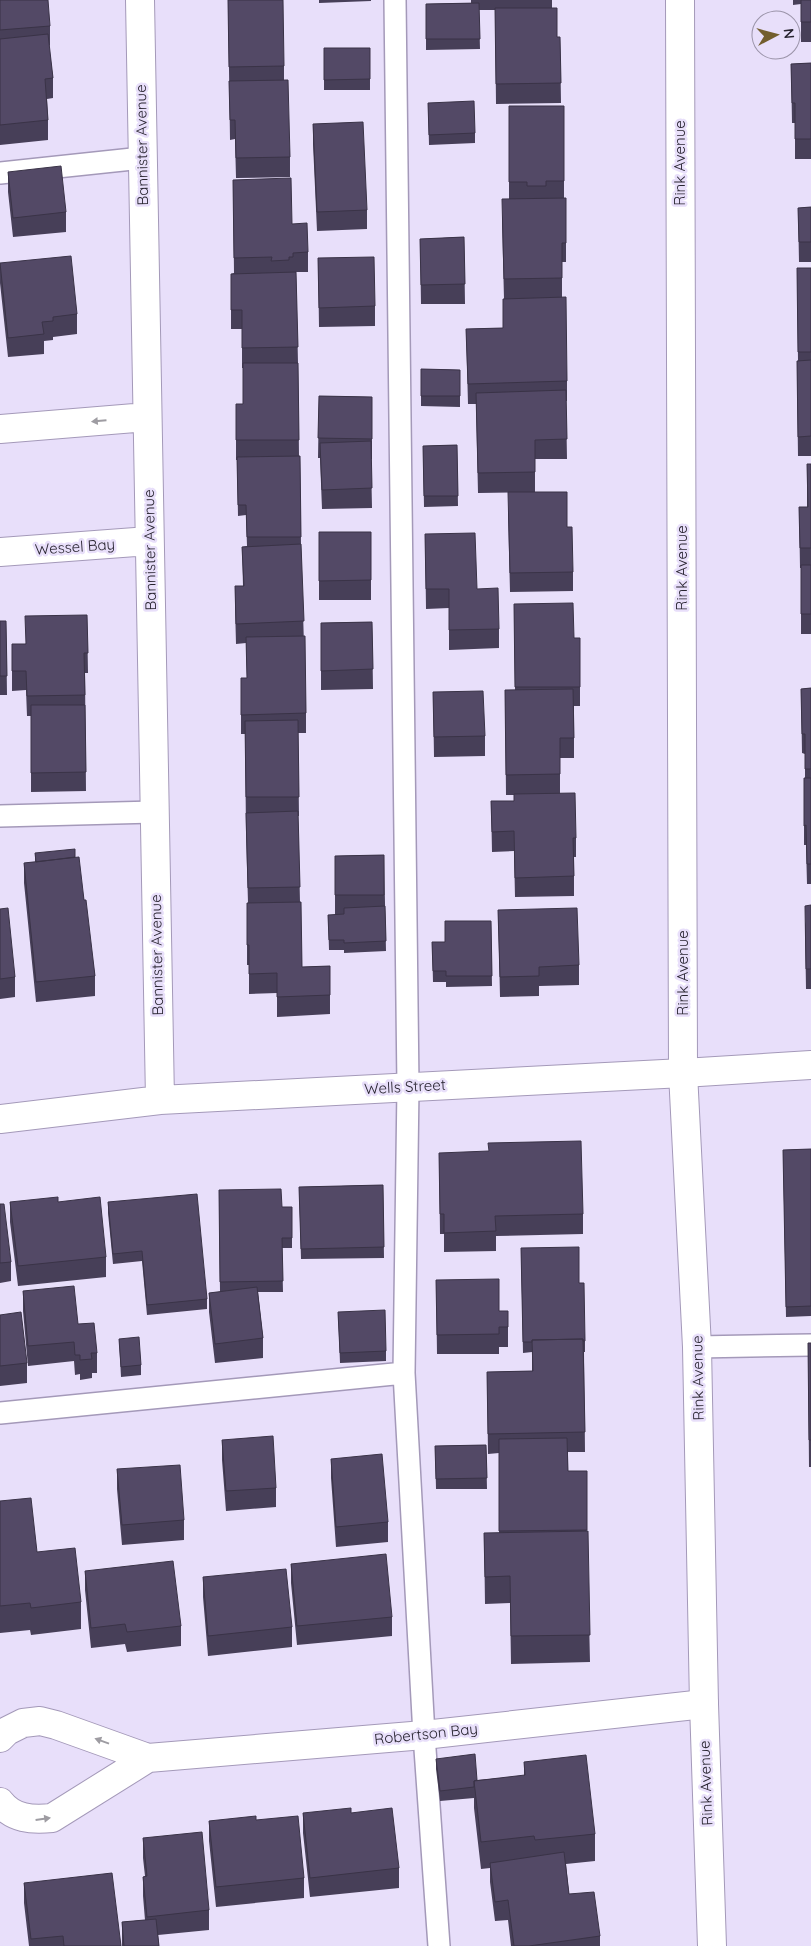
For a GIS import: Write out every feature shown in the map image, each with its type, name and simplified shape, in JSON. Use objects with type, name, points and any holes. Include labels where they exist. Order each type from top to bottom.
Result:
[{"type":"street","name":"Bannister Avenue","points":[[140,0],[160,1100]]},
{"type":"street","name":"Rink Avenue","points":[[680,0],[683,1073],[697,1347],[704,1704],[712,1946]]},
{"type":"street","points":[[0,429],[148,417]]},
{"type":"street","name":"Wessel Bay","points":[[0,552],[149,541]]},
{"type":"street","name":"Wells Street","points":[[0,1119],[160,1100],[683,1073],[811,1064]]},
{"type":"street","name":"Robertson Bay","points":[[0,1738],[7,1731],[23,1723],[40,1721],[148,1758],[424,1735],[704,1704]]},
{"type":"street","name":"Robertson Bay","points":[[0,1802],[17,1816],[34,1820],[52,1818],[148,1758]]},
{"type":"lane","points":[[395,0],[408,1087],[404,1373],[424,1735],[439,1946]]},
{"type":"lane","points":[[0,172],[142,158]]},
{"type":"lane","points":[[0,816],[154,812]]},
{"type":"lane","points":[[697,1347],[811,1345]]},
{"type":"lane","points":[[0,1413],[404,1373]]},
{"type":"building","points":[[0,0],[48,0],[50,26],[0,30]]},
{"type":"building","points":[[228,0],[283,0],[284,66],[229,67]]},
{"type":"building","points":[[801,0],[811,0],[811,22],[801,22]]},
{"type":"building","points":[[479,3],[480,39],[426,39],[426,4]]},
{"type":"building","points":[[495,8],[557,8],[557,37],[560,37],[561,83],[496,84]]},
{"type":"building","points":[[48,34],[53,78],[45,79],[48,120],[0,125],[0,39]]},
{"type":"building","points":[[324,48],[370,48],[370,79],[324,80]]},
{"type":"building","points":[[811,63],[811,139],[795,139],[795,103],[792,103],[791,64]]},
{"type":"building","points":[[288,80],[290,157],[236,158],[235,120],[230,120],[229,81]]},
{"type":"building","points":[[474,101],[475,133],[429,135],[428,103]]},
{"type":"building","points":[[509,106],[564,106],[564,181],[546,181],[546,186],[527,186],[527,182],[509,182]]},
{"type":"building","points":[[363,122],[367,210],[317,212],[313,124]]},
{"type":"building","points":[[61,166],[66,212],[13,218],[8,172]]},
{"type":"building","points":[[291,178],[292,224],[307,223],[308,252],[293,253],[293,257],[289,257],[289,260],[271,261],[272,257],[234,258],[233,180]]},
{"type":"building","points":[[566,198],[566,243],[562,243],[562,278],[504,279],[502,199]]},
{"type":"building","points":[[811,207],[811,242],[799,242],[798,208]]},
{"type":"building","points":[[464,237],[465,284],[421,285],[420,239]]},
{"type":"building","points":[[71,256],[77,314],[53,317],[53,321],[42,322],[44,334],[8,338],[0,263]]},
{"type":"building","points":[[374,257],[375,306],[319,308],[318,258]]},
{"type":"building","points":[[797,268],[811,268],[811,352],[798,352]]},
{"type":"building","points":[[296,272],[298,347],[242,348],[242,310],[231,310],[231,274]]},
{"type":"building","points":[[566,297],[567,381],[468,384],[466,329],[503,328],[503,299]]},
{"type":"building","points":[[811,360],[811,436],[798,437],[797,361]]},
{"type":"building","points":[[243,363],[298,363],[299,440],[236,440],[236,404],[243,404]]},
{"type":"building","points":[[421,369],[460,370],[460,396],[421,396]]},
{"type":"building","points":[[566,390],[567,439],[535,440],[535,472],[478,473],[476,393]]},
{"type":"building","points":[[319,396],[372,397],[372,439],[318,438]]},
{"type":"building","points":[[371,441],[372,488],[322,490],[320,443]]},
{"type":"building","points":[[457,445],[458,496],[424,496],[423,446]]},
{"type":"building","points":[[300,456],[301,537],[247,537],[246,505],[238,505],[237,457]]},
{"type":"building","points":[[807,464],[811,464],[811,548],[800,548],[799,507],[808,507]]},
{"type":"building","points":[[508,492],[567,492],[567,527],[572,527],[573,572],[510,573]]},
{"type":"building","points":[[319,532],[371,532],[371,580],[319,581]]},
{"type":"building","points":[[475,533],[477,589],[498,588],[499,629],[449,630],[449,589],[426,589],[425,534]]},
{"type":"building","points":[[301,544],[304,621],[236,624],[235,586],[244,586],[242,547]]},
{"type":"building","points":[[801,565],[811,565],[811,614],[801,614]]},
{"type":"building","points":[[573,603],[574,638],[580,638],[580,687],[515,687],[514,604]]},
{"type":"building","points":[[87,615],[88,653],[84,653],[85,695],[27,696],[26,671],[12,671],[12,644],[26,644],[25,616]]},
{"type":"building","points":[[0,621],[6,621],[7,676],[0,676]]},
{"type":"building","points":[[372,622],[373,669],[321,671],[321,623]]},
{"type":"building","points":[[305,636],[306,713],[241,715],[241,678],[247,678],[246,637]]},
{"type":"building","points":[[811,688],[811,769],[805,769],[805,734],[802,734],[801,689]]},
{"type":"building","points":[[573,689],[574,738],[560,738],[560,774],[506,775],[505,690]]},
{"type":"building","points":[[483,691],[485,736],[434,737],[433,692]]},
{"type":"building","points":[[31,705],[85,705],[86,772],[31,773]]},
{"type":"building","points":[[298,720],[299,797],[246,797],[245,721]]},
{"type":"building","points":[[804,778],[811,778],[811,864],[807,864],[806,825],[804,826]]},
{"type":"building","points":[[575,793],[576,838],[573,838],[574,876],[515,878],[514,831],[492,832],[491,801],[514,801],[514,794]]},
{"type":"building","points":[[298,811],[300,887],[248,888],[246,813]]},
{"type":"building","points":[[75,849],[75,857],[36,862],[35,853]]},
{"type":"building","points":[[384,855],[384,895],[335,895],[335,856]]},
{"type":"building","points":[[79,857],[95,976],[36,982],[24,863]]},
{"type":"building","points":[[301,902],[302,967],[330,966],[330,995],[277,997],[277,973],[249,974],[247,903]]},
{"type":"building","points":[[811,905],[811,969],[806,969],[805,906]]},
{"type":"building","points":[[385,906],[386,941],[344,943],[344,940],[329,940],[328,915],[344,914],[344,908]]},
{"type":"building","points":[[8,908],[15,977],[0,979],[0,909]]},
{"type":"building","points":[[577,908],[579,965],[539,967],[539,976],[500,977],[498,910]]},
{"type":"building","points":[[445,921],[491,921],[492,976],[446,976],[446,971],[433,971],[432,942],[445,942]]},
{"type":"building","points":[[581,1141],[583,1214],[495,1216],[496,1231],[444,1233],[444,1214],[440,1214],[439,1153],[489,1151],[488,1143]]},
{"type":"building","points":[[811,1149],[811,1306],[786,1307],[783,1150]]},
{"type":"building","points":[[383,1185],[384,1247],[301,1249],[299,1187]]},
{"type":"building","points":[[281,1189],[282,1207],[292,1207],[292,1238],[282,1238],[283,1281],[220,1282],[219,1190]]},
{"type":"building","points":[[197,1194],[207,1299],[147,1305],[142,1251],[113,1254],[108,1202]]},
{"type":"building","points":[[58,1197],[58,1202],[100,1197],[106,1257],[18,1266],[10,1202]]},
{"type":"building","points":[[0,1204],[4,1204],[11,1262],[0,1263]]},
{"type":"building","points":[[579,1247],[579,1283],[584,1283],[585,1341],[583,1339],[532,1340],[532,1342],[523,1342],[521,1248]]},
{"type":"building","points":[[499,1279],[499,1311],[508,1311],[508,1327],[499,1327],[499,1334],[437,1335],[436,1280]]},
{"type":"building","points":[[74,1286],[78,1324],[94,1323],[97,1353],[91,1353],[92,1359],[80,1360],[80,1355],[75,1355],[74,1342],[28,1346],[23,1291]]},
{"type":"building","points":[[257,1287],[263,1338],[215,1344],[209,1293]]},
{"type":"building","points":[[385,1310],[386,1351],[340,1353],[338,1312]]},
{"type":"building","points":[[21,1312],[27,1363],[0,1366],[0,1315]]},
{"type":"building","points":[[139,1337],[141,1365],[121,1367],[119,1339]]},
{"type":"building","points":[[583,1339],[585,1432],[488,1434],[487,1372],[533,1371],[532,1340]]},
{"type":"building","points":[[808,1343],[811,1343],[811,1440],[809,1440]]},
{"type":"building","points":[[273,1436],[276,1488],[226,1491],[222,1440]]},
{"type":"building","points":[[567,1438],[568,1471],[587,1471],[587,1530],[499,1531],[499,1439]]},
{"type":"building","points":[[486,1445],[487,1478],[436,1479],[435,1446]]},
{"type":"building","points":[[382,1454],[388,1522],[336,1527],[331,1459]]},
{"type":"building","points":[[180,1465],[184,1520],[122,1525],[117,1469]]},
{"type":"building","points":[[31,1498],[37,1552],[75,1548],[81,1602],[31,1608],[30,1603],[0,1606],[0,1501]]},
{"type":"building","points":[[588,1531],[590,1635],[511,1636],[510,1576],[485,1577],[484,1533]]},
{"type":"building","points":[[386,1554],[392,1617],[297,1626],[291,1564]]},
{"type":"building","points":[[173,1561],[181,1626],[127,1632],[125,1624],[91,1628],[85,1571]]},
{"type":"building","points":[[286,1569],[292,1627],[208,1636],[203,1577]]},
{"type":"building","points":[[475,1754],[477,1780],[474,1781],[474,1787],[440,1791],[436,1759]]},
{"type":"building","points":[[586,1755],[595,1834],[535,1840],[534,1836],[481,1842],[474,1781],[525,1775],[524,1762]]},
{"type":"building","points":[[351,1808],[351,1813],[392,1808],[399,1868],[310,1878],[303,1813]]},
{"type":"building","points":[[256,1816],[256,1820],[298,1816],[304,1878],[216,1887],[209,1821]]},
{"type":"building","points":[[202,1832],[209,1910],[147,1917],[143,1877],[147,1876],[143,1838]]},
{"type":"building","points":[[564,1852],[569,1894],[594,1892],[600,1936],[529,1946],[514,1946],[508,1900],[495,1902],[490,1863]]},
{"type":"building","points":[[112,1873],[121,1946],[64,1946],[63,1936],[31,1939],[24,1883]]},
{"type":"building","points":[[156,1919],[159,1946],[124,1946],[122,1922]]}]
